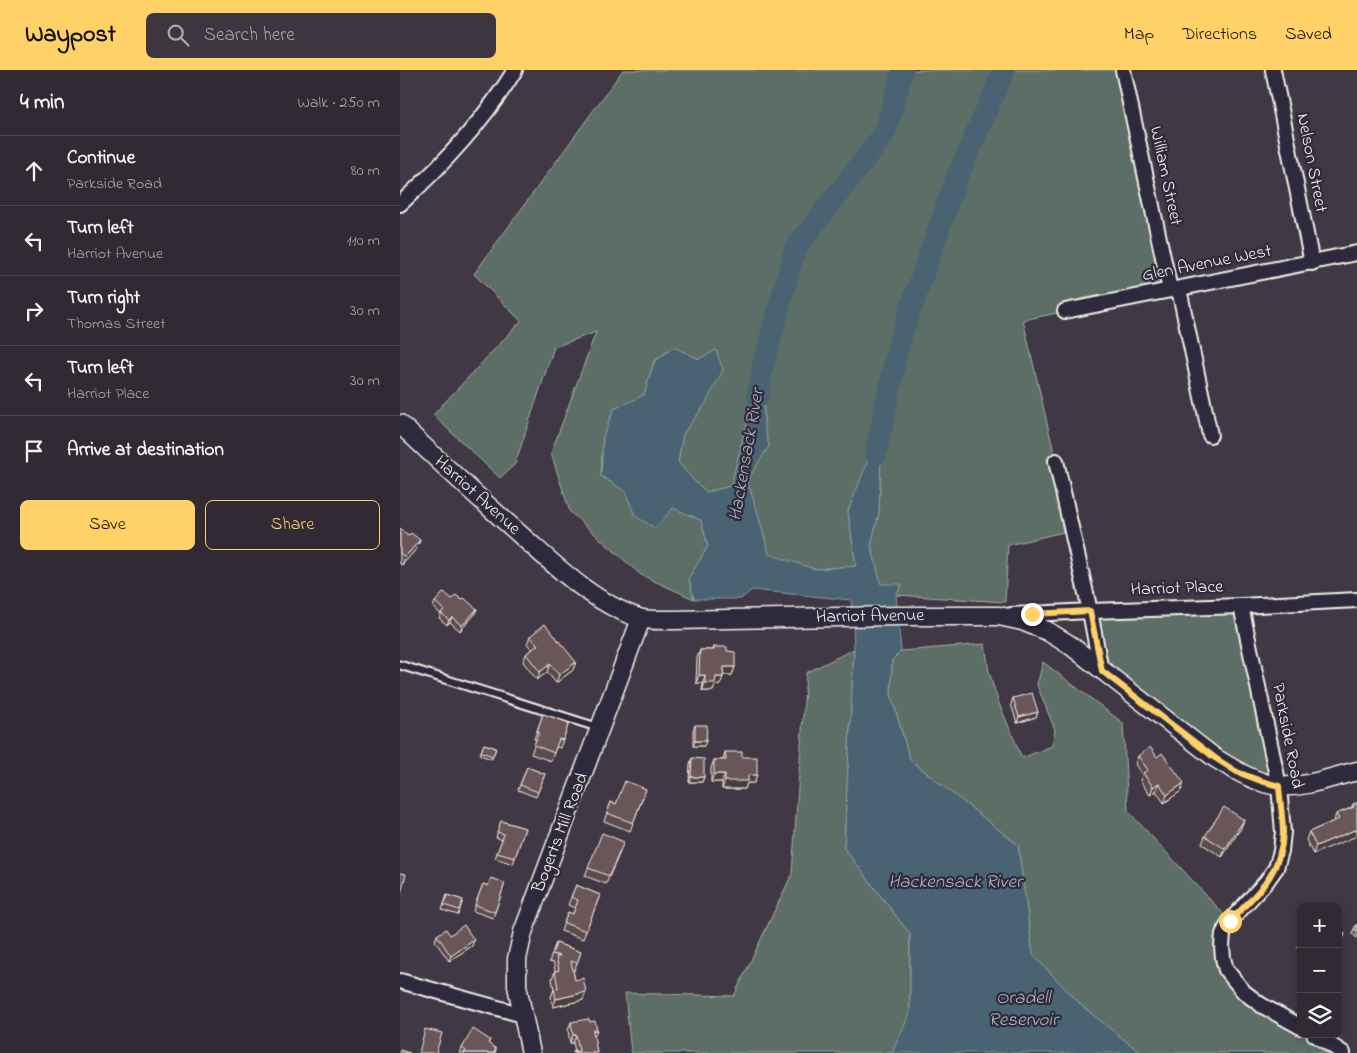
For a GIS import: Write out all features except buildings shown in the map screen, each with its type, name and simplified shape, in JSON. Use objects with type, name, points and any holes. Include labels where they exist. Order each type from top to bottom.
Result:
[{"type":"street","points":[[400,204],[457,147],[484,114],[515,70]]},
{"type":"street","name":"William Street","points":[[1123,70],[1210,435]]},
{"type":"street","name":"Nelson Street","points":[[1273,70],[1312,263]]},
{"type":"street","name":"Glen Avenue West","points":[[1064,311],[1357,253]]},
{"type":"street","name":"Harriot Avenue","points":[[400,424],[469,490],[563,573],[590,593],[620,610],[642,619],[999,616],[1022,621],[1047,631],[1070,645],[1215,758],[1237,772],[1279,786],[1303,784],[1357,771]]},
{"type":"street","points":[[1056,461],[1102,671]]},
{"type":"street","name":"Harriot Place","points":[[999,616],[1357,600]]},
{"type":"street","name":"Parkside Road","points":[[1241,606],[1279,786],[1283,832],[1281,852],[1276,868],[1266,882],[1230,921],[1223,934],[1222,946],[1226,970],[1244,992],[1261,1005],[1297,1025]]},
{"type":"street","name":"Bogerts Mill Road","points":[[531,1053],[517,986],[517,959],[523,932],[642,619]]},
{"type":"street","points":[[400,981],[522,1015]]},
{"type":"street","points":[[1320,1038],[1343,1053]]},
{"type":"lane","points":[[400,665],[600,728]]},
{"type":"green space","points":[[623,70],[1123,70],[1170,290],[1023,320],[1072,530],[1008,545],[1005,602],[896,595],[902,585],[881,585],[871,545],[879,513],[882,427],[848,511],[856,566],[815,569],[769,555],[747,481],[769,446],[764,425],[763,368],[731,486],[707,492],[693,480],[678,462],[683,434],[706,403],[699,359],[674,347],[654,361],[644,395],[614,409],[603,437],[601,476],[625,491],[635,516],[673,508],[701,520],[708,546],[689,578],[694,599],[641,575],[570,512],[551,453],[596,332],[554,347],[515,464],[500,478],[433,415],[521,321],[474,274]]},
{"type":"green space","points":[[1241,606],[1279,786],[1261,781],[1101,671],[1090,611]]},
{"type":"green space","points":[[985,644],[989,672],[998,701],[1022,758],[1052,746],[1055,730],[1037,685],[1043,662],[1123,723],[1128,811],[1230,921],[1226,970],[1297,1024],[1297,1038],[1320,1038],[1343,1053],[1141,1053],[1083,1007],[1033,955],[1018,845],[910,760],[891,695],[892,660],[901,651]]},
{"type":"green space","points":[[854,649],[844,848],[910,934],[910,1013],[892,1053],[631,1053],[625,993],[734,996],[792,874],[806,673]]},
{"type":"water","name":"Oradell Reservoir","points":[[674,347],[699,359],[716,350],[723,370],[706,403],[683,434],[678,462],[693,480],[707,492],[731,486],[763,366],[764,425],[769,446],[747,481],[769,554],[815,569],[856,566],[848,511],[882,425],[879,513],[871,545],[881,584],[902,584],[896,595],[901,651],[892,660],[891,695],[910,760],[1018,845],[1033,955],[1083,1007],[1141,1053],[892,1053],[910,1013],[910,934],[844,848],[854,649],[851,600],[752,590],[741,599],[694,599],[689,578],[708,546],[701,520],[673,508],[655,528],[635,516],[625,491],[601,476],[603,437],[614,409],[644,395],[654,362]]},
{"type":"waterway","name":"Hackensack River","points":[[758,396],[763,366],[795,249],[885,133],[903,70]]},
{"type":"waterway","points":[[876,454],[899,342],[957,177],[1004,70]]},
{"type":"route","points":[[1032,614],[1090,611],[1102,671],[1215,758],[1237,772],[1279,786],[1283,832],[1281,852],[1276,868],[1266,882],[1230,921]]}]
